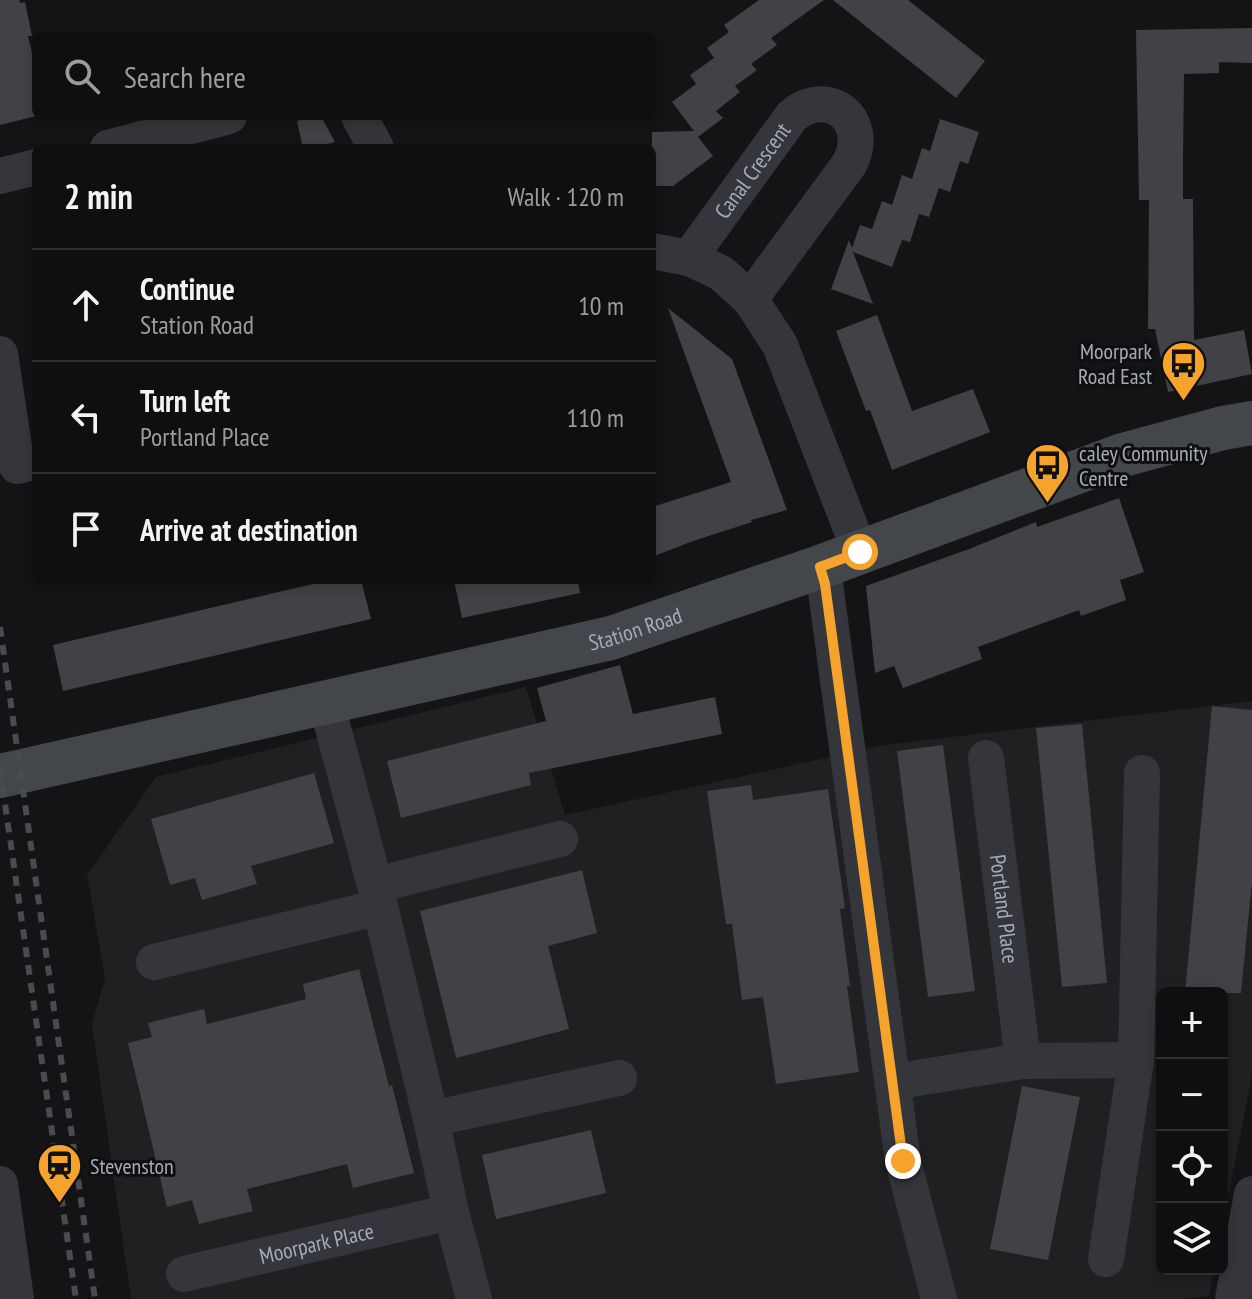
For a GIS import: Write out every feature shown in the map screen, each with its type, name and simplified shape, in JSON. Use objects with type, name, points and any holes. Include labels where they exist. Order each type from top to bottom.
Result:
[{"type":"street","name":"Canal Crescent","points":[[689,258],[792,116],[812,104],[835,106],[852,121],[857,142],[855,153],[750,299]]},
{"type":"street","points":[[123,144],[214,120]]},
{"type":"street","points":[[361,120],[374,144]]},
{"type":"street","points":[[0,176],[32,168]]},
{"type":"street","points":[[656,252],[689,258],[721,273],[750,299],[780,345],[840,560],[827,600],[903,1161],[939,1299]]},
{"type":"street","points":[[0,354],[17,466],[32,462]]},
{"type":"street","name":"Station Road","points":[[11,774],[611,638],[840,560],[1123,455],[1252,423]]},
{"type":"street","points":[[326,702],[378,896],[474,1299]]},
{"type":"street","name":"Portland Place","points":[[986,758],[1023,1061]]},
{"type":"street","points":[[1106,1259],[1136,1060],[1142,773]]},
{"type":"street","points":[[154,962],[560,839]]},
{"type":"street","points":[[893,1082],[1023,1061],[1136,1060]]},
{"type":"street","points":[[431,1119],[619,1078]]},
{"type":"street","points":[[0,1184],[16,1299]]},
{"type":"street","points":[[1233,1299],[1252,1194]]},
{"type":"street","name":"Moorpark Place","points":[[184,1274],[451,1212]]},
{"type":"shaded area","points":[[526,687],[565,815],[885,745],[1252,701],[1252,1075],[1228,1197],[1228,987],[1156,987],[1156,1275],[1213,1275],[1209,1296],[1184,1299],[131,1299],[92,1024],[105,978],[87,875],[156,777]]},
{"type":"building","points":[[0,0],[19,0],[20,3],[25,2],[32,36],[28,36],[32,53],[32,117],[0,125]]},
{"type":"building","points":[[759,0],[824,0],[771,38],[777,45],[751,64],[757,70],[735,86],[740,92],[716,111],[723,118],[698,137],[713,156],[673,186],[656,186],[656,144],[652,144],[652,132],[694,131],[672,102],[696,84],[690,75],[714,58],[707,48],[729,32],[724,25]]},
{"type":"building","points":[[833,0],[908,0],[985,61],[956,98]]},
{"type":"building","points":[[1252,28],[1252,63],[1219,62],[1219,73],[1184,74],[1183,199],[1193,199],[1194,340],[1244,330],[1252,374],[1168,392],[1155,329],[1148,329],[1149,200],[1139,200],[1136,30]]},
{"type":"building","points":[[940,119],[979,132],[968,164],[960,161],[950,192],[939,188],[929,217],[919,214],[910,242],[902,240],[892,267],[853,252],[873,304],[831,289],[849,240],[852,248],[860,225],[872,229],[882,201],[892,205],[902,175],[912,179],[922,148],[930,151]]},
{"type":"building","points":[[323,120],[335,142],[302,144],[297,121]]},
{"type":"building","points":[[668,308],[732,359],[787,510],[656,555],[656,506],[731,482]]},
{"type":"building","points":[[877,315],[912,411],[973,389],[990,432],[892,470],[836,331]]},
{"type":"building","points":[[1119,498],[1144,572],[1120,580],[1126,600],[1081,616],[1079,610],[978,647],[982,659],[903,688],[894,666],[875,673],[866,586],[1036,522],[1037,527]]},
{"type":"building","points":[[313,584],[362,584],[371,619],[63,691],[53,645]]},
{"type":"building","points":[[455,584],[579,584],[580,593],[462,618]]},
{"type":"building","points":[[620,665],[633,714],[715,697],[722,734],[529,773],[531,785],[401,818],[387,761],[546,721],[537,688]]},
{"type":"building","points":[[1212,706],[1252,710],[1252,881],[1241,993],[1228,993],[1228,987],[1186,987]]},
{"type":"building","points":[[1082,724],[1107,983],[1062,987],[1036,728]]},
{"type":"building","points":[[943,745],[975,991],[928,997],[897,751]]},
{"type":"building","points":[[314,773],[334,843],[251,866],[257,884],[202,900],[195,878],[170,885],[151,819]]},
{"type":"building","points":[[751,785],[753,800],[828,789],[845,908],[840,909],[859,1072],[776,1084],[763,997],[742,1000],[732,924],[726,924],[707,791]]},
{"type":"building","points":[[582,870],[597,933],[548,946],[569,1029],[456,1058],[420,911]]},
{"type":"building","points":[[359,969],[414,1173],[353,1188],[347,1164],[247,1189],[253,1211],[199,1224],[192,1200],[167,1207],[128,1043],[152,1037],[148,1023],[204,1009],[207,1024],[306,999],[303,984]]},
{"type":"building","points":[[1022,1086],[1080,1097],[1048,1260],[990,1249]]},
{"type":"building","points":[[591,1130],[606,1193],[496,1219],[482,1155]]},
{"type":"railway","points":[[0,627],[95,1299]]},
{"type":"railway","points":[[0,769],[76,1299]]},
{"type":"place","name":"Moorpark Road East","points":[[1183,403]]},
{"type":"place","name":"caley Community Centre","points":[[1048,505]]},
{"type":"place","name":"Stevenston","points":[[59,1205]]},
{"type":"route","points":[[860,552],[820,567],[825,584],[903,1161]]}]
